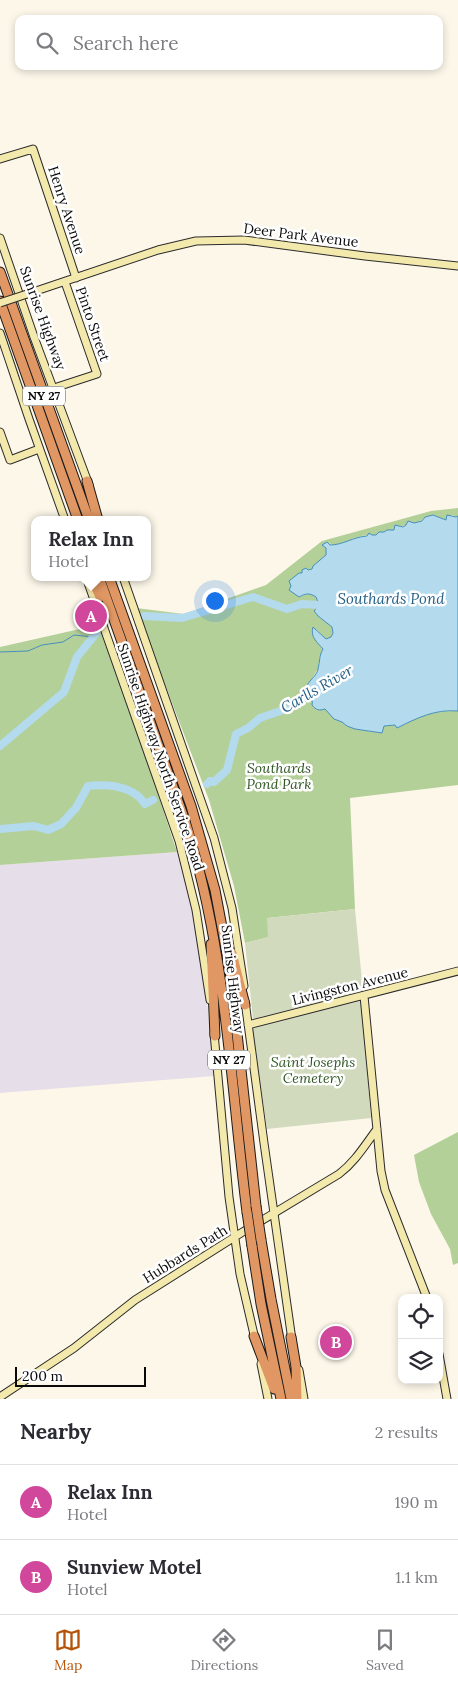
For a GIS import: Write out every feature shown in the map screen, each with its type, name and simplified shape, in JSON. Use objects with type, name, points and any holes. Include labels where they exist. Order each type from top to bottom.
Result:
[{"type":"highway","name":"Sunrise Highway","points":[[0,272],[88,516]]},
{"type":"highway","name":"NY 27","points":[[0,302],[77,516]]},
{"type":"highway","points":[[88,480],[97,516]]},
{"type":"highway","points":[[92,581],[100,595],[110,624],[128,659]]},
{"type":"highway","name":"Sunrise Highway","points":[[100,581],[190,835],[210,909],[220,973],[247,1212],[260,1299],[281,1399]]},
{"type":"highway","name":"Sunrise Highway","points":[[110,581],[199,832],[213,878],[230,970],[261,1240],[270,1299],[291,1399]]},
{"type":"highway","points":[[115,581],[120,608]]},
{"type":"highway","points":[[210,909],[215,1036]]},
{"type":"highway","points":[[220,912],[246,1005]]},
{"type":"highway","points":[[254,1336],[272,1380],[276,1399]]},
{"type":"highway","points":[[291,1337],[296,1367],[297,1399]]},
{"type":"main road","name":"Henry Avenue","points":[[0,159],[33,149],[76,278]]},
{"type":"main road","name":"Sunrise Highway","points":[[0,238],[101,516]]},
{"type":"main road","name":"Deer Park Avenue","points":[[0,302],[179,244],[218,240],[244,240],[458,266]]},
{"type":"main road","name":"Pinto Street","points":[[54,388],[97,374],[65,282]]},
{"type":"main road","points":[[0,333],[64,516]]},
{"type":"main road","points":[[0,432],[10,460],[39,449]]},
{"type":"main road","name":"Sunrise Highway North Service Road","points":[[87,581],[184,857],[201,933],[215,1036]]},
{"type":"main road","name":"Sunrise Highway","points":[[124,581],[218,849],[234,920],[291,1337],[304,1399]]},
{"type":"main road","name":"Livingston Avenue","points":[[248,1025],[458,971]]},
{"type":"main road","points":[[364,996],[381,1171],[385,1190],[425,1294]]},
{"type":"main road","name":"Sunrise Highway","points":[[215,1036],[226,1180],[234,1238],[243,1292],[268,1399]]},
{"type":"main road","name":"Hubbards Path","points":[[0,1396],[74,1348],[135,1300],[339,1174],[350,1166],[377,1129]]},
{"type":"main road","points":[[443,1376],[447,1399]]},
{"type":"shaded area","points":[[177,852],[199,915],[214,1076],[0,1093],[0,865]]},
{"type":"green space","name":"Southards Pond Park","points":[[458,508],[458,516],[452,515],[446,520],[433,515],[425,517],[419,522],[395,526],[394,530],[379,532],[376,535],[361,536],[335,545],[327,542],[322,545],[326,548],[326,555],[312,569],[302,573],[294,591],[299,597],[310,594],[314,595],[318,605],[318,616],[332,627],[333,633],[331,637],[326,639],[317,630],[313,637],[323,649],[318,669],[308,685],[313,701],[328,711],[334,719],[347,726],[381,733],[384,726],[395,725],[397,727],[427,715],[458,711],[458,785],[350,798],[355,909],[268,918],[269,937],[245,943],[234,886],[209,800],[136,608],[184,614],[266,585],[322,541],[431,511]]},
{"type":"green space","points":[[102,624],[177,852],[0,865],[0,647]]},
{"type":"green space","name":"Saint Josephs Cemetery","points":[[355,909],[363,991],[253,1019],[245,943],[268,937],[267,918]]},
{"type":"green space","name":"Saint Josephs Cemetery","points":[[361,1001],[371,1118],[267,1129],[252,1027]]},
{"type":"green space","points":[[458,1132],[458,1263],[453,1265],[450,1249],[431,1214],[419,1182],[414,1155]]},
{"type":"water","name":"Southards Pond","points":[[433,515],[446,520],[447,515],[458,516],[458,711],[434,713],[397,728],[395,725],[384,726],[382,733],[347,726],[334,719],[325,709],[318,710],[312,705],[307,686],[315,676],[323,649],[313,637],[313,627],[326,639],[331,637],[333,633],[332,627],[314,611],[319,605],[316,597],[308,594],[299,597],[289,590],[291,586],[289,581],[299,573],[302,573],[302,570],[306,568],[308,570],[312,569],[326,555],[326,548],[322,545],[327,542],[330,545],[335,545],[367,536],[369,533],[376,535],[379,532],[394,530],[395,525],[403,527],[408,521],[414,523]]},
{"type":"waterway","points":[[144,616],[182,618],[253,597],[287,609],[302,604],[319,605],[328,609]]},
{"type":"waterway","name":"Carlls River","points":[[0,746],[64,692],[77,657],[98,631]]},
{"type":"waterway","points":[[0,652],[28,651],[42,645],[63,642],[74,635],[93,637]]},
{"type":"waterway","name":"Carlls River","points":[[207,784],[210,781],[214,782],[227,770],[236,734],[248,728],[260,718],[289,708],[318,687]]},
{"type":"waterway","name":"Carlls River","points":[[0,829],[34,826],[48,830],[61,824],[76,808],[88,786],[104,785],[127,790],[134,793],[145,804],[153,800]]},
{"type":"place","name":"Relax Inn","points":[[91,616]]},
{"type":"place","name":"Sunview Motel","points":[[336,1342]]}]
